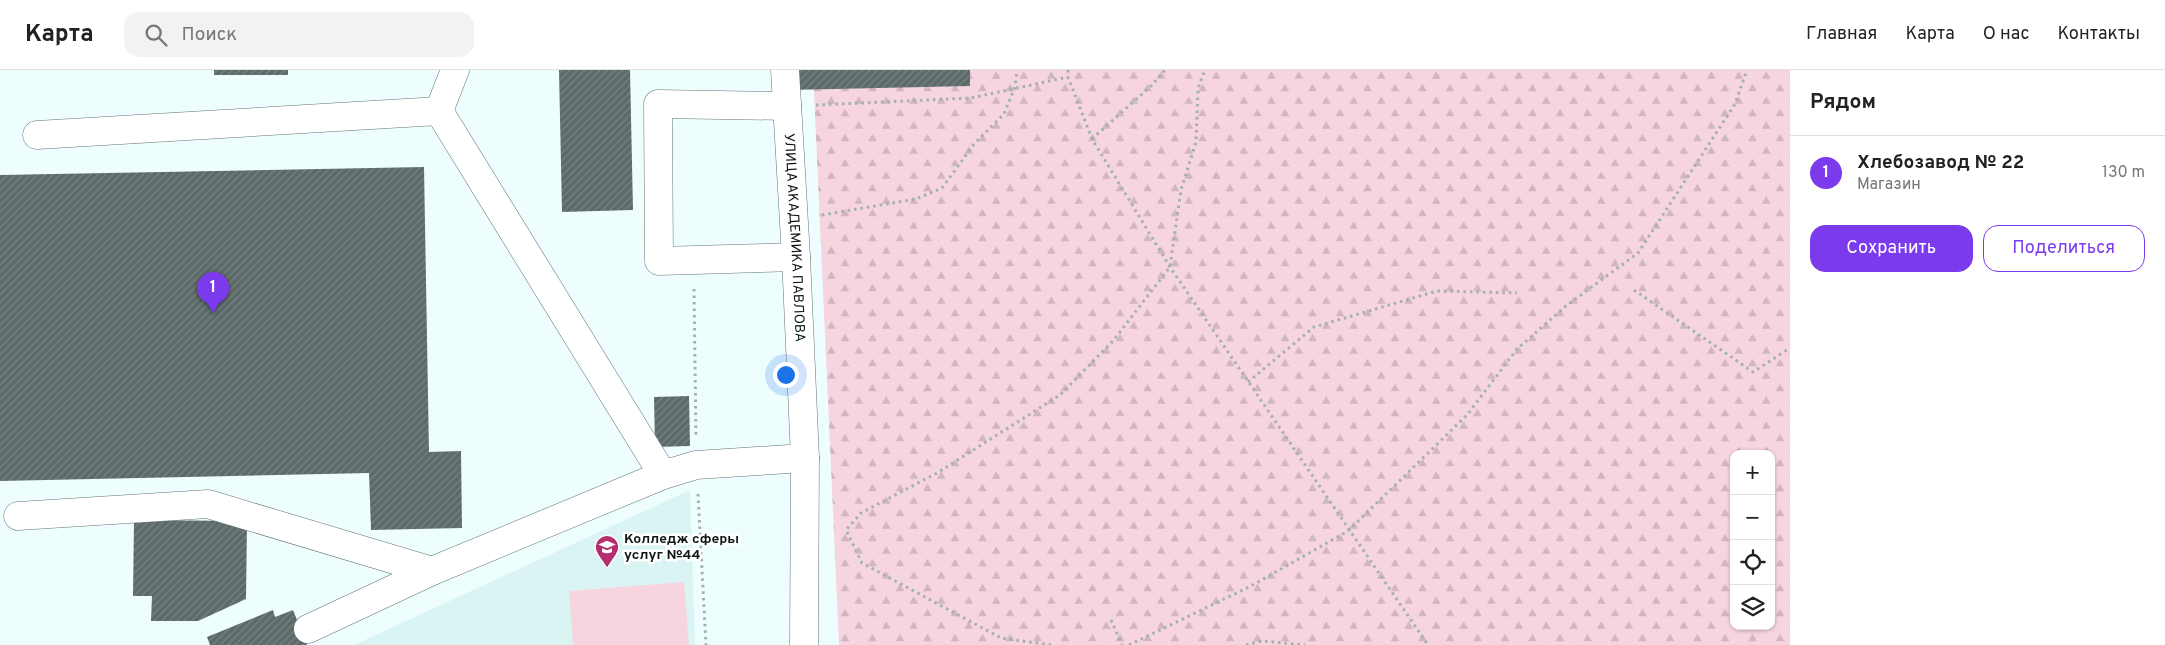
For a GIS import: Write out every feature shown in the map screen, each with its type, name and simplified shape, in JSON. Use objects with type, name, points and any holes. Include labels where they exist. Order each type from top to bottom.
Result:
[{"type":"street","points":[[439,111],[455,70]]},
{"type":"street","name":"УЛИЦА АКАДЕМИКА ПАВЛОВА","points":[[785,70],[805,458],[804,645]]},
{"type":"street","points":[[787,106],[658,104],[659,261],[796,257]]},
{"type":"street","points":[[37,135],[439,111]]},
{"type":"street","points":[[439,111],[663,475]]},
{"type":"street","points":[[308,629],[432,571],[663,475],[696,465],[805,458]]},
{"type":"street","points":[[18,516],[208,504],[432,571]]},
{"type":"path","points":[[794,218],[916,199],[942,188],[974,144],[1004,114],[1015,87],[1017,70]]},
{"type":"path","points":[[1068,70],[1068,77],[1092,139],[1170,267],[1348,531],[1428,645]]},
{"type":"path","points":[[1092,139],[1151,86],[1165,70]]},
{"type":"path","points":[[1051,645],[1002,638],[862,563],[846,530],[861,513],[937,473],[1060,395],[1113,341],[1170,267],[1181,190],[1196,142],[1198,88],[1205,70]]},
{"type":"path","points":[[1129,645],[1251,586],[1348,531],[1467,415],[1517,349],[1566,306],[1638,253],[1736,104],[1747,70]]},
{"type":"path","points":[[787,106],[970,98],[1068,77]]},
{"type":"path","points":[[1634,290],[1753,372],[1790,348]]},
{"type":"path","points":[[1248,382],[1314,328],[1437,291],[1517,293]]},
{"type":"path","points":[[1111,620],[1122,645]]},
{"type":"path","points":[[1246,645],[1262,641],[1304,645]]},
{"type":"shaded area","name":"Колледж сферы услуг №44","points":[[690,490],[695,645],[354,645]]},
{"type":"green space","points":[[813,70],[1790,70],[1790,645],[839,645]]},
{"type":"green space","points":[[684,582],[689,645],[573,645],[569,591]]},
{"type":"building","points":[[214,70],[288,70],[288,75],[214,75]]},
{"type":"building","points":[[559,70],[630,70],[633,210],[562,212]]},
{"type":"building","points":[[788,70],[970,70],[970,86],[788,90]]},
{"type":"building","points":[[424,167],[429,452],[461,451],[462,528],[371,530],[369,473],[0,481],[0,175]]},
{"type":"building","points":[[689,396],[690,446],[655,447],[654,397]]},
{"type":"building","points":[[134,520],[247,521],[246,599],[198,621],[151,621],[152,596],[133,596]]},
{"type":"building","points":[[273,610],[275,617],[293,610],[307,645],[210,645],[207,637]]},
{"type":"place","name":"Хлебозавод № 22","points":[[213,313]]},
{"type":"place","name":"Колледж сферы услуг №44","points":[[607,568]]}]
